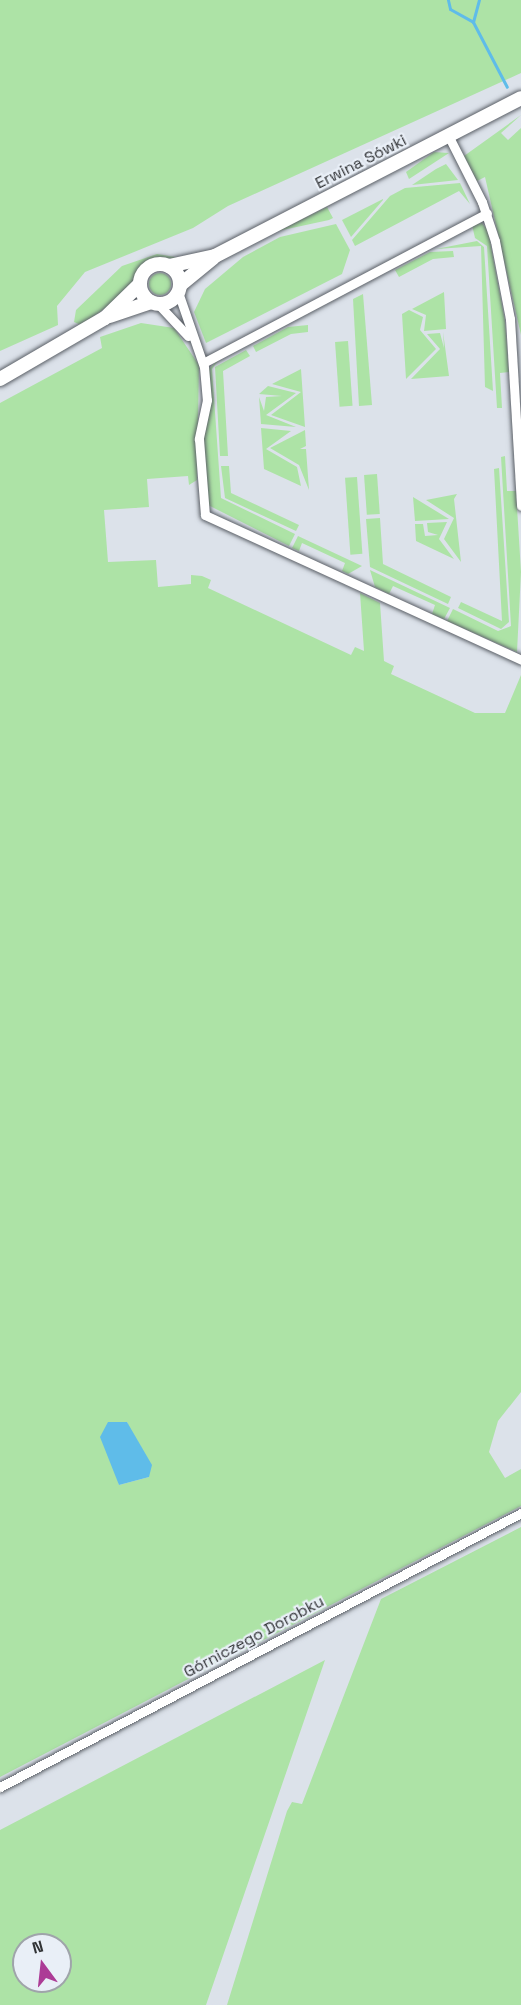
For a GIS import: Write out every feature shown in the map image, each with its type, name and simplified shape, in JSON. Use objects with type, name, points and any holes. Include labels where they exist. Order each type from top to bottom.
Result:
[{"type":"street","name":"Erwina Sówki","points":[[105,318],[154,303],[179,288],[215,256],[521,98]]},
{"type":"street","points":[[448,135],[487,213],[510,319],[521,506]]},
{"type":"street","points":[[203,363],[487,213]]},
{"type":"street","name":"Erwina Sówki","points":[[140,284],[152,266],[169,266],[215,256]]},
{"type":"street","points":[[169,266],[179,288],[190,338],[203,363],[207,400],[199,439],[205,515],[521,660]]},
{"type":"street","points":[[0,379],[105,318],[140,284],[154,303],[190,338]]},
{"type":"street","name":"Górniczego Dorobku","points":[[0,1786],[521,1513]]},
{"type":"green space","points":[[0,0],[521,0],[521,73],[228,206],[193,228],[85,272],[57,306],[58,325],[0,351]]},
{"type":"green space","points":[[521,115],[501,133],[508,140],[521,128],[521,335],[485,177],[477,181],[464,156]]},
{"type":"green space","points":[[434,152],[449,153],[409,179],[406,172]]},
{"type":"green space","points":[[446,164],[458,180],[412,185],[436,169]]},
{"type":"green space","points":[[460,183],[470,204],[459,191],[355,246],[352,240],[390,196],[405,188]]},
{"type":"green space","points":[[383,200],[351,237],[342,220]]},
{"type":"green space","points":[[327,207],[333,218],[329,220],[278,231]]},
{"type":"green space","points":[[482,223],[488,231],[505,321],[509,372],[500,373],[502,408],[497,408],[487,246],[475,238],[472,225]]},
{"type":"green space","points":[[336,224],[350,250],[342,274],[206,343],[194,312],[205,289],[243,257],[280,237]]},
{"type":"green space","points":[[477,241],[484,247],[493,391],[485,387],[481,246],[436,249]]},
{"type":"green space","points":[[453,251],[454,257],[433,259],[399,277],[395,270],[430,252]]},
{"type":"green space","points":[[157,254],[181,258],[147,263],[121,297],[81,325],[74,322],[76,310],[122,266]]},
{"type":"green space","points":[[160,273],[168,276],[171,284],[168,292],[160,295],[152,292],[149,284],[152,276]]},
{"type":"green space","points":[[444,292],[446,329],[424,331],[426,315],[412,309]]},
{"type":"green space","points":[[363,294],[372,405],[359,406],[353,299]]},
{"type":"green space","points":[[409,310],[423,317],[420,330],[436,349],[406,379],[402,314]]},
{"type":"green space","points":[[141,323],[174,328],[199,365],[197,480],[189,485],[188,476],[147,479],[149,507],[104,510],[108,562],[156,560],[158,587],[191,584],[191,575],[202,576],[211,580],[208,588],[351,655],[355,647],[364,651],[360,593],[380,603],[384,661],[394,666],[391,674],[475,713],[505,713],[521,675],[521,1392],[498,1421],[489,1452],[505,1478],[521,1469],[521,1506],[0,1777],[0,403],[102,348],[100,337]],"holes":[[[108,1422],[127,1422],[149,1477],[119,1485]]]},
{"type":"green space","points":[[308,325],[308,332],[291,334],[256,352],[253,346],[288,327]]},
{"type":"green space","points":[[443,332],[449,376],[411,379],[440,349],[427,334],[440,333],[444,348]]},
{"type":"green space","points":[[348,341],[353,406],[340,407],[335,342]]},
{"type":"green space","points":[[246,350],[250,356],[223,371],[228,456],[220,456],[215,367]]},
{"type":"green space","points":[[220,358],[212,369],[221,498],[295,534],[289,546],[208,505],[203,437],[209,369]]},
{"type":"green space","points":[[301,369],[305,427],[271,415],[301,392],[272,384]]},
{"type":"green space","points":[[268,386],[296,393],[266,415],[296,427],[261,424],[259,397],[264,411],[266,397],[282,396],[259,394]]},
{"type":"green space","points":[[261,428],[291,431],[266,449],[297,467],[301,486],[264,469]]},
{"type":"green space","points":[[305,430],[306,446],[300,449],[306,449],[309,490],[299,465],[270,448]]},
{"type":"green space","points":[[505,456],[507,491],[516,491],[521,572],[517,652],[447,621],[453,609],[498,631],[511,626],[501,457]]},
{"type":"green space","points":[[221,466],[229,466],[231,493],[299,525],[296,531],[225,498]]},
{"type":"green space","points":[[499,468],[509,622],[501,629],[458,608],[461,602],[502,621],[494,469]]},
{"type":"green space","points":[[377,474],[380,514],[367,515],[364,475]]},
{"type":"green space","points":[[357,477],[362,554],[350,555],[345,478]]},
{"type":"green space","points":[[457,494],[454,499],[461,562],[444,539],[454,518],[426,500]]},
{"type":"green space","points":[[413,497],[449,519],[415,521]]},
{"type":"green space","points":[[380,518],[383,564],[451,597],[448,604],[370,567],[366,519]]},
{"type":"green space","points":[[447,522],[439,539],[454,559],[416,541],[415,524],[423,524],[425,536],[438,535],[428,532],[427,523]]},
{"type":"green space","points":[[298,536],[362,566],[348,574],[342,571],[345,563],[302,543],[299,551],[292,548]]},
{"type":"green space","points":[[370,570],[450,608],[444,619],[432,614],[435,605],[393,586],[389,594],[375,587]]},
{"type":"green space","points":[[521,1527],[521,2005],[227,2005],[287,1811],[292,1802],[302,1804],[381,1599]]},
{"type":"green space","points":[[325,1660],[206,2005],[0,2005],[0,1830]]},
{"type":"water","points":[[108,1422],[127,1422],[152,1465],[149,1477],[119,1485],[100,1437]]},
{"type":"waterway","points":[[448,0],[450,9],[473,22],[507,87]]},
{"type":"waterway","points":[[473,22],[479,0]]}]
